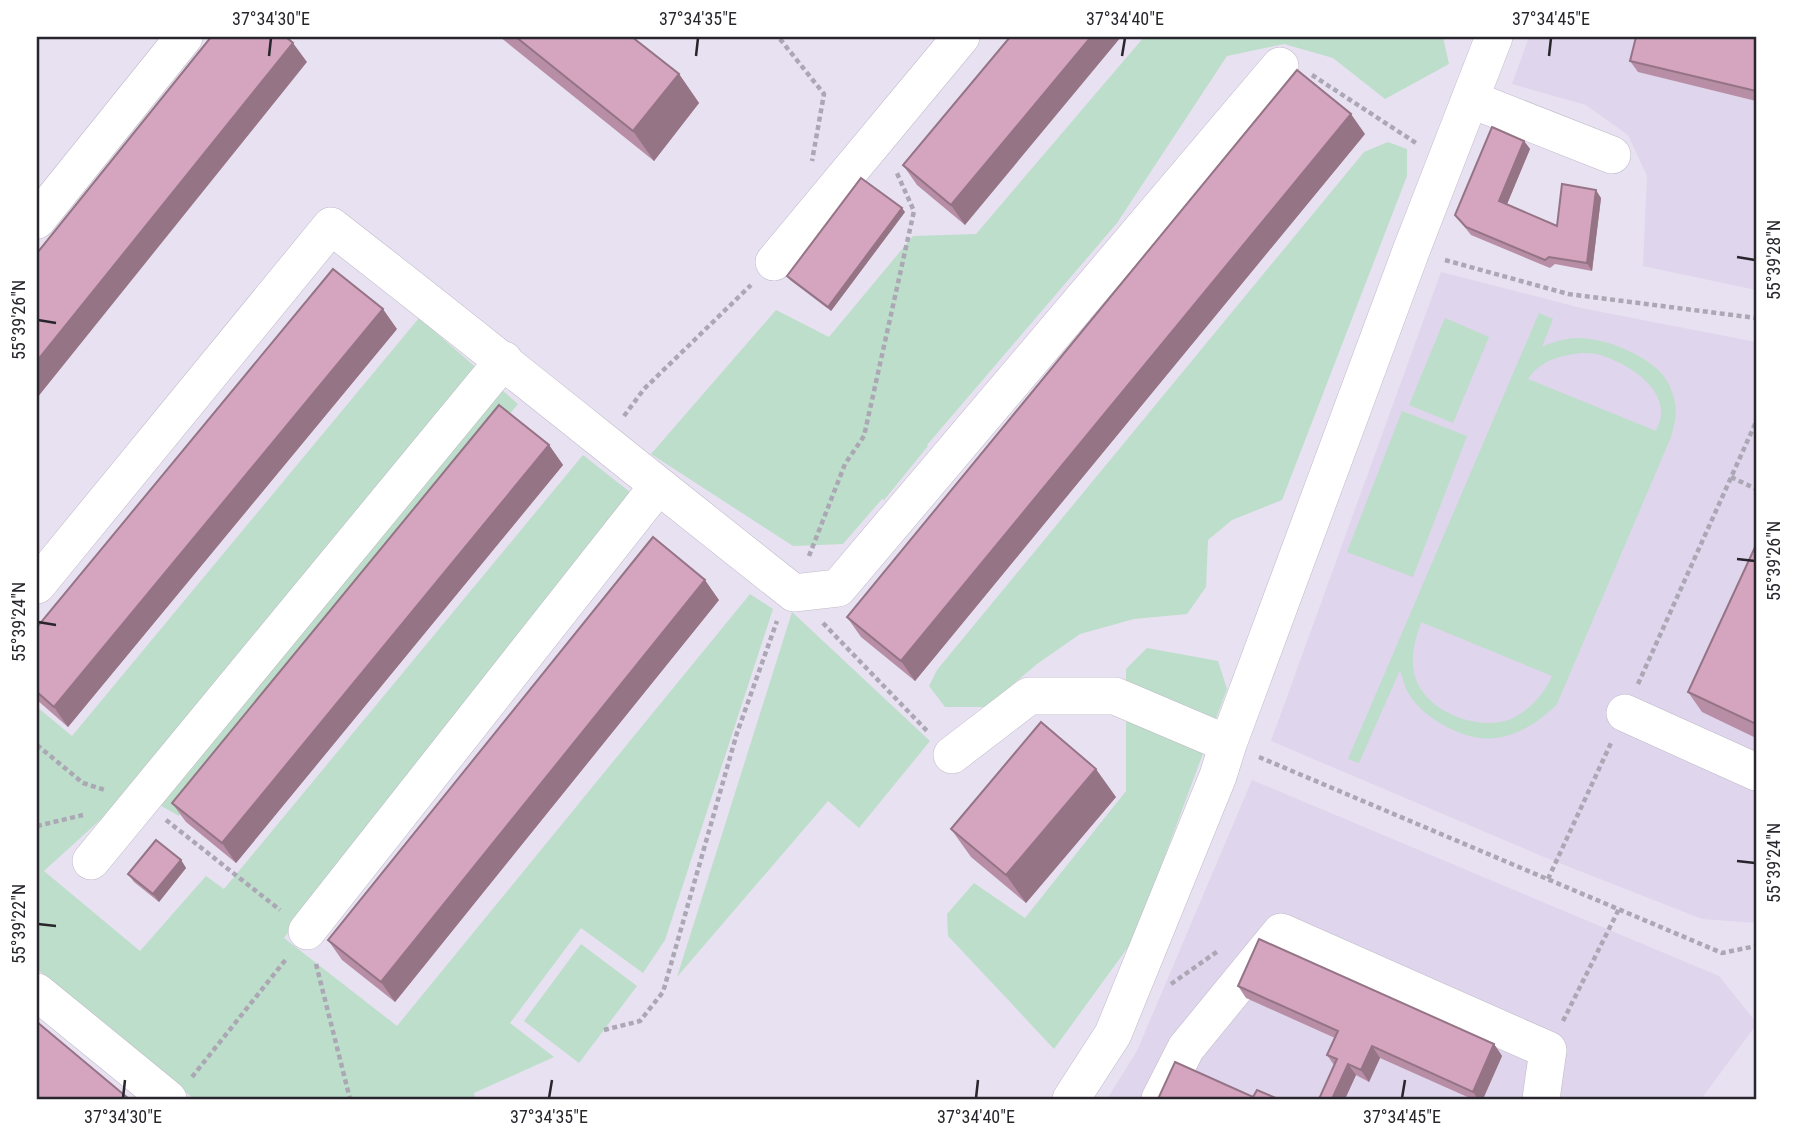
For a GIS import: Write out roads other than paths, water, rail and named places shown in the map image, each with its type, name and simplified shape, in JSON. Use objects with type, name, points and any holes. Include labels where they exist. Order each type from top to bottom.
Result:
[{"type":"lane","points":[[37,220],[184,37]]},
{"type":"lane","points":[[774,262],[961,37]]},
{"type":"lane","points":[[1071,1099],[1112,1034],[1218,776],[1494,37]]},
{"type":"lane","points":[[37,585],[331,226],[794,593],[838,588],[1280,66]]},
{"type":"lane","points":[[1470,99],[1612,155]]},
{"type":"lane","points":[[91,861],[503,360]]},
{"type":"lane","points":[[307,931],[658,486]]},
{"type":"lane","points":[[952,755],[1029,696],[1115,696],[1228,744]]},
{"type":"lane","points":[[1625,713],[1756,772]]},
{"type":"lane","points":[[1160,1099],[1186,1048],[1280,932],[1548,1050],[1541,1099]]},
{"type":"lane","points":[[37,992],[180,1088]]}]
